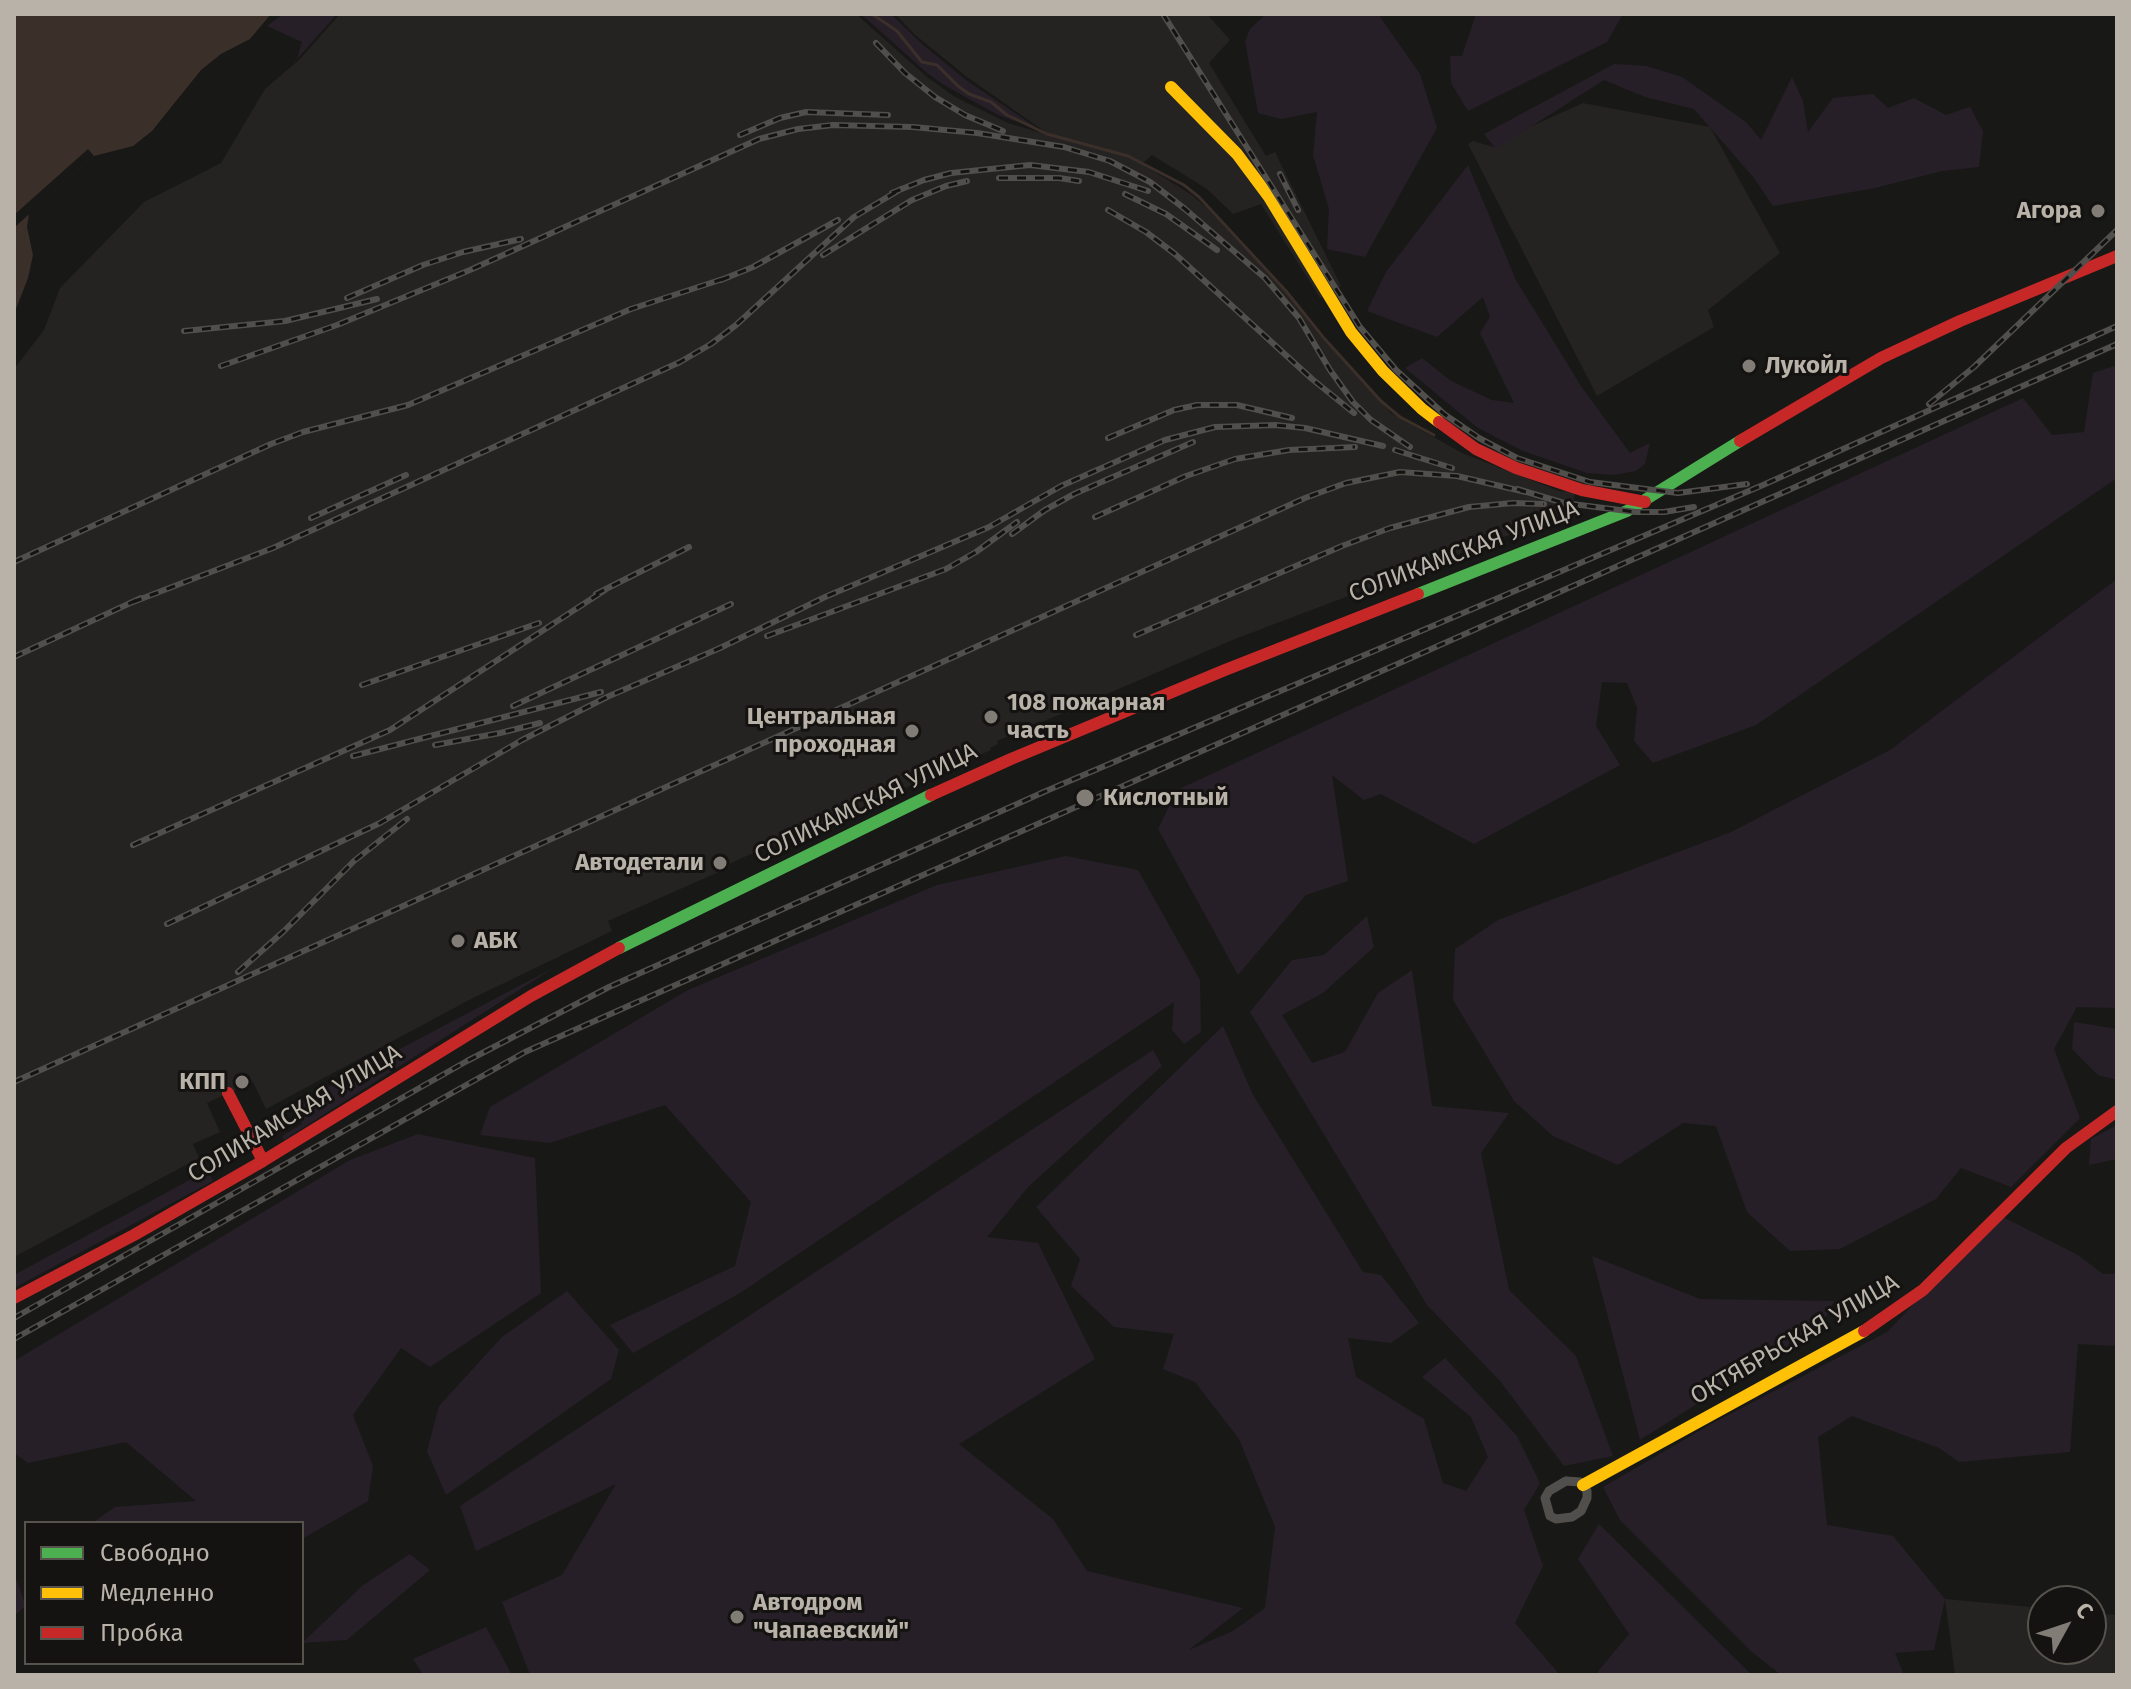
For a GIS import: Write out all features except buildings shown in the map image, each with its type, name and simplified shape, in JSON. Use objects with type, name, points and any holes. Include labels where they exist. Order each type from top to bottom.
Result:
[{"type":"main road","points":[[1171,87],[1237,154],[1269,197],[1351,332],[1413,401],[1476,449],[1516,468],[1582,490],[1645,502]]},
{"type":"main road","name":"СОЛИКАМСКАЯ УЛИЦА","points":[[14,1298],[134,1235],[263,1161],[531,996],[611,952],[1011,759],[1211,675],[1608,520],[1645,502],[1808,399],[1881,358],[1960,321],[2117,256]]},
{"type":"main road","points":[[228,1093],[263,1161]]},
{"type":"main road","name":"ОКТЯБРЬСКАЯ УЛИЦА","points":[[1583,1485],[1875,1325],[1923,1290],[2066,1148],[2117,1111]]},
{"type":"street","points":[[1566,1481],[1583,1485],[1587,1498],[1581,1511],[1563,1520],[1550,1516],[1545,1498],[1549,1491],[1566,1481]]},
{"type":"shaded area","points":[[14,14],[271,14],[250,39],[221,54],[201,70],[152,131],[133,146],[94,156],[29,214],[27,227],[33,255],[14,314]]},
{"type":"shaded area","points":[[283,14],[337,14],[297,59],[302,42],[267,26]]},
{"type":"shaded area","points":[[340,14],[856,14],[927,77],[955,97],[1008,123],[1051,136],[967,77],[914,34],[895,14],[1207,14],[1230,40],[1209,63],[1266,156],[1275,152],[1341,286],[1320,298],[1261,204],[1233,214],[1207,189],[1152,155],[1142,164],[1207,208],[1293,300],[1314,329],[1391,413],[1462,453],[1559,491],[1575,492],[1572,510],[1583,512],[1583,517],[1562,515],[1235,639],[1086,703],[1074,705],[1075,708],[997,741],[998,744],[991,750],[775,846],[773,844],[729,864],[730,867],[608,921],[612,931],[471,999],[266,1109],[253,1082],[207,1103],[220,1132],[193,1144],[199,1158],[14,1257],[14,369],[44,330],[60,288],[144,202],[221,163],[265,89],[300,59]]},
{"type":"shaded area","points":[[861,14],[891,14],[966,80],[1040,130],[998,115],[944,85]]},
{"type":"shaded area","points":[[1266,14],[1378,14],[1420,74],[1437,128],[1365,257],[1327,249],[1329,209],[1313,155],[1317,112],[1281,119],[1258,113],[1245,41],[1250,29]]},
{"type":"shaded area","points":[[1476,14],[1623,14],[1607,42],[1468,111],[1451,83],[1450,56],[1462,56]]},
{"type":"shaded area","points":[[1614,64],[1646,66],[1682,77],[1746,122],[1761,140],[1792,77],[1803,101],[1808,132],[1833,98],[1873,94],[1888,108],[1914,98],[1946,115],[1970,107],[1983,131],[1979,167],[1942,171],[1875,188],[1773,206],[1754,178],[1694,109],[1645,97],[1604,80],[1496,149],[1484,134]]},
{"type":"shaded area","points":[[1583,103],[1710,127],[1780,253],[1708,310],[1714,327],[1597,396],[1468,144],[1473,141],[1494,147]]},
{"type":"shaded area","points":[[1468,165],[1516,280],[1581,386],[1630,453],[1650,443],[1645,464],[1636,471],[1614,475],[1587,473],[1523,451],[1478,428],[1405,368],[1422,358],[1451,381],[1492,400],[1514,403],[1480,333],[1490,317],[1483,297],[1437,337],[1367,311],[1386,272]]},
{"type":"shaded area","points":[[2117,365],[2117,478],[1756,725],[1653,763],[1634,741],[1637,708],[1627,683],[1602,682],[1596,726],[1620,765],[1474,844],[1381,794],[1364,800],[1332,775],[1348,881],[1306,895],[1238,975],[1158,829],[1177,790],[2023,398],[2052,435],[2084,432],[2093,373]]},
{"type":"shaded area","points":[[2117,579],[2117,1008],[2077,1007],[2054,1049],[2080,1118],[2011,1187],[1961,1168],[1936,1199],[1840,1249],[1790,1251],[1747,1212],[1716,1126],[1683,1123],[1618,1165],[1553,1136],[1514,1101],[1453,1000],[1455,949],[1498,920],[1731,832],[1890,750]]},
{"type":"shaded area","points":[[1066,856],[1138,870],[1200,980],[1201,1032],[1184,1044],[1172,1030],[1174,1002],[740,1293],[633,1353],[610,1325],[735,1266],[751,1202],[665,1105],[550,1143],[480,1135],[490,1107],[688,990],[937,885]]},
{"type":"shaded area","points":[[1367,916],[1374,947],[1323,993],[1282,1015],[1312,1063],[1345,1052],[1378,993],[1412,970],[1432,1106],[1509,1113],[1481,1153],[1509,1290],[1576,1356],[1613,1456],[1564,1466],[1500,1381],[1427,1305],[1250,1012],[1292,960],[1324,955]]},
{"type":"shaded area","points":[[555,967],[284,1140],[282,1136],[302,1124],[292,1106]]},
{"type":"shaded area","points":[[2074,1022],[2117,1029],[2117,1080],[2098,1075],[2072,1049]]},
{"type":"shaded area","points":[[1223,1026],[1252,1093],[1363,1272],[1381,1275],[1419,1323],[1391,1343],[1348,1338],[1356,1377],[1424,1419],[1443,1483],[1466,1491],[1488,1457],[1471,1417],[1422,1377],[1445,1358],[1517,1436],[1540,1483],[1524,1510],[1543,1566],[1515,1623],[1560,1675],[530,1675],[502,1602],[562,1575],[616,1484],[476,1551],[460,1506],[1153,1050],[1162,1066],[1029,1186],[987,1237],[1038,1243],[1095,1359],[959,1444],[1053,1519],[1087,1571],[1243,1608],[1189,1650],[1233,1631],[1265,1608],[1275,1527],[1239,1439],[1195,1382],[1163,1369],[1174,1334],[1114,1327],[1071,1286],[1080,1259],[1036,1207]]},
{"type":"shaded area","points":[[2117,1125],[2117,1159],[2089,1165],[2091,1139]]},
{"type":"shaded area","points":[[418,1134],[535,1158],[541,1293],[430,1367],[401,1348],[353,1415],[373,1466],[368,1501],[304,1538],[304,1521],[95,1521],[115,1507],[196,1501],[126,1442],[28,1463],[14,1453],[14,1361],[350,1160]]},
{"type":"shaded area","points":[[208,1170],[213,1181],[14,1288],[14,1275]]},
{"type":"shaded area","points":[[1999,1215],[2078,1255],[2103,1274],[2117,1274],[2117,1346],[2078,1344],[2070,1452],[1959,1462],[1939,1448],[1852,1416],[1818,1437],[1827,1525],[1893,1536],[1945,1599],[1934,1650],[1895,1653],[1904,1675],[1781,1675],[1752,1652],[1620,1520],[1603,1487],[1713,1423],[1887,1332]]},
{"type":"shaded area","points":[[1592,1256],[1700,1299],[1834,1301],[1822,1325],[1640,1440]]},
{"type":"shaded area","points":[[567,1291],[619,1350],[611,1379],[446,1495],[427,1451],[439,1406],[502,1337]]},
{"type":"shaded area","points":[[1599,1524],[1752,1675],[1595,1675],[1629,1634],[1578,1559]]},
{"type":"shaded area","points":[[410,1554],[430,1570],[347,1640],[304,1643],[304,1641],[362,1586]]},
{"type":"shaded area","points":[[14,1573],[24,1608],[14,1616]]},
{"type":"shaded area","points":[[1945,1599],[2027,1607],[2027,1665],[2107,1665],[2107,1614],[2117,1615],[2117,1675],[1955,1675]]},
{"type":"shaded area","points":[[486,1627],[512,1675],[423,1675],[413,1659]]},
{"type":"pier","points":[[88,149],[94,156],[16,226],[14,215]]},
{"type":"waterway","points":[[872,14],[897,31],[922,62],[937,65],[969,94],[991,102],[1007,115],[1047,134],[1128,156],[1184,185],[1199,197],[1286,291],[1381,401],[1400,417],[1434,435]]},
{"type":"railway","points":[[1163,14],[1360,327],[1396,370],[1444,414],[1479,438],[1517,458],[1590,482],[1678,493],[1747,484]]},
{"type":"railway","points":[[876,43],[905,73],[935,97],[965,115],[1003,131]]},
{"type":"railway","points":[[740,135],[780,118],[806,112],[888,115]]},
{"type":"railway","points":[[221,366],[337,325],[470,270],[759,139],[798,129],[833,125],[913,127],[977,133],[1064,147],[1110,161],[1150,182],[1265,278],[1299,318],[1353,402],[1371,420],[1410,447]]},
{"type":"railway","points":[[892,193],[951,173],[1030,165],[1089,172],[1148,191]]},
{"type":"railway","points":[[1280,174],[1298,210]]},
{"type":"railway","points":[[999,178],[1079,181]]},
{"type":"railway","points":[[823,255],[912,200],[967,181]]},
{"type":"railway","points":[[133,602],[273,548],[680,362],[736,325],[854,217],[901,189]]},
{"type":"railway","points":[[1125,194],[1166,214],[1217,250]]},
{"type":"railway","points":[[1108,210],[1146,232],[1175,254],[1312,379],[1354,413]]},
{"type":"railway","points":[[721,280],[753,267],[838,220]]},
{"type":"railway","points":[[1929,404],[1974,367],[2117,230]]},
{"type":"railway","points":[[347,298],[423,265],[521,239]]},
{"type":"railway","points":[[14,562],[271,444],[303,432],[408,405],[631,309],[729,277]]},
{"type":"railway","points":[[184,331],[285,321],[377,299]]},
{"type":"railway","points":[[14,1318],[467,1061],[609,987],[1046,791],[1763,485],[2117,326]]},
{"type":"railway","points":[[14,1339],[525,1052],[2117,344]]},
{"type":"railway","points":[[1108,438],[1174,410],[1197,405],[1237,405],[1292,418]]},
{"type":"railway","points":[[167,924],[380,823],[522,740],[607,697],[720,648],[825,597],[989,527],[1061,486],[1165,440],[1215,427],[1275,425],[1305,428],[1383,446]]},
{"type":"railway","points":[[1012,534],[1074,494],[1193,442]]},
{"type":"railway","points":[[1095,517],[1186,476],[1235,459],[1289,450],[1355,447]]},
{"type":"railway","points":[[1395,450],[1452,468]]},
{"type":"railway","points":[[14,1082],[1305,498],[1346,483],[1400,472],[1457,476],[1526,492]]},
{"type":"railway","points":[[311,518],[406,475]]},
{"type":"railway","points":[[1517,489],[1564,503],[1636,512],[1664,512],[1694,507]]},
{"type":"railway","points":[[1136,635],[1390,528],[1469,507],[1544,504]]},
{"type":"railway","points":[[767,636],[946,569],[1017,522]]},
{"type":"railway","points":[[596,594],[689,547]]},
{"type":"railway","points":[[133,845],[390,730],[605,590]]},
{"type":"railway","points":[[14,657],[141,598]]},
{"type":"railway","points":[[513,706],[731,604]]},
{"type":"railway","points":[[362,685],[539,623]]},
{"type":"railway","points":[[353,756],[601,692]]},
{"type":"railway","points":[[435,745],[540,723]]},
{"type":"railway","points":[[238,972],[354,861],[407,819]]},
{"type":"traffic: fast","points":[[1418,594],[1627,511],[1740,441]]},
{"type":"traffic: fast","points":[[619,948],[931,795]]},
{"type":"traffic: slow","points":[[1171,87],[1237,154],[1269,197],[1351,332],[1383,371],[1439,422]]},
{"type":"traffic: slow","points":[[1583,1485],[1864,1331]]},
{"type":"traffic: jam","points":[[1740,441],[1881,358],[1960,321],[2117,256]]},
{"type":"traffic: jam","points":[[1439,422],[1476,449],[1516,468],[1582,490],[1645,502]]},
{"type":"traffic: jam","points":[[931,795],[1225,670],[1418,594]]},
{"type":"traffic: jam","points":[[14,1298],[134,1235],[263,1161],[531,996],[619,948]]},
{"type":"traffic: jam","points":[[228,1093],[263,1161]]},
{"type":"traffic: jam","points":[[1864,1331],[1923,1290],[2066,1148],[2117,1111]]},
{"type":"place","name":"Агора","points":[[2098,211]]},
{"type":"place","name":"Лукойл","points":[[1749,366]]},
{"type":"place","name":"108 пожарная часть","points":[[991,717]]},
{"type":"place","name":"Центральная проходная","points":[[912,731]]},
{"type":"place","name":"Кислотный","points":[[1085,798]]},
{"type":"place","name":"Автодетали","points":[[720,863]]},
{"type":"place","name":"АБК","points":[[458,941]]},
{"type":"place","name":"КПП","points":[[242,1082]]},
{"type":"place","name":"Автодром \"Чапаевский\"","points":[[737,1617]]}]
